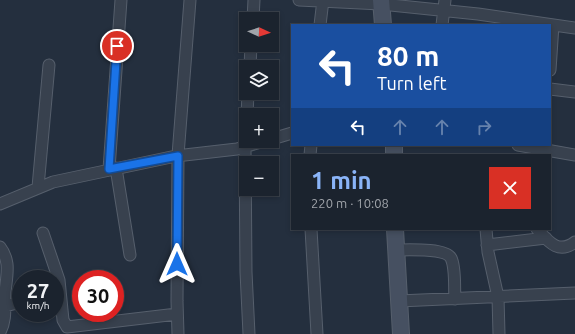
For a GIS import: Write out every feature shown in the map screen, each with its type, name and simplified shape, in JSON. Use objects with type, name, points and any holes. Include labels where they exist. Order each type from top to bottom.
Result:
[{"type":"street","points":[[121,0],[112,168],[130,255]]},
{"type":"street","points":[[178,334],[178,156],[190,0]]},
{"type":"street","points":[[253,12],[254,0]]},
{"type":"street","points":[[299,0],[444,5],[548,24]]},
{"type":"street","points":[[320,24],[322,1]]},
{"type":"street","points":[[381,2],[383,24]]},
{"type":"street","points":[[442,24],[444,5]]},
{"type":"street","points":[[551,55],[553,25],[575,28]]},
{"type":"street","points":[[38,187],[49,65]]},
{"type":"street","points":[[551,89],[575,92]]},
{"type":"street","points":[[279,137],[291,133]]},
{"type":"street","points":[[524,146],[575,155]]},
{"type":"street","points":[[0,204],[53,182],[112,168],[178,156],[240,148]]},
{"type":"street","points":[[244,148],[246,272],[249,334]]},
{"type":"street","points":[[311,230],[317,334]]},
{"type":"street","points":[[395,230],[401,334]]},
{"type":"street","points":[[486,230],[487,245],[498,297],[499,334]]},
{"type":"street","points":[[538,230],[555,246],[560,248],[567,247],[575,242]]},
{"type":"street","points":[[43,233],[56,270]]},
{"type":"street","points":[[487,245],[546,238]]},
{"type":"street","points":[[0,247],[6,257],[7,264],[5,316],[0,332]]},
{"type":"street","points":[[396,250],[437,252],[447,254],[451,258],[453,266],[455,299]]},
{"type":"street","points":[[399,301],[575,294]]},
{"type":"street","points":[[5,306],[12,304]]},
{"type":"street","points":[[64,322],[67,327],[177,314]]},
{"type":"route","points":[[117,46],[109,169],[178,156],[177,264]]}]
